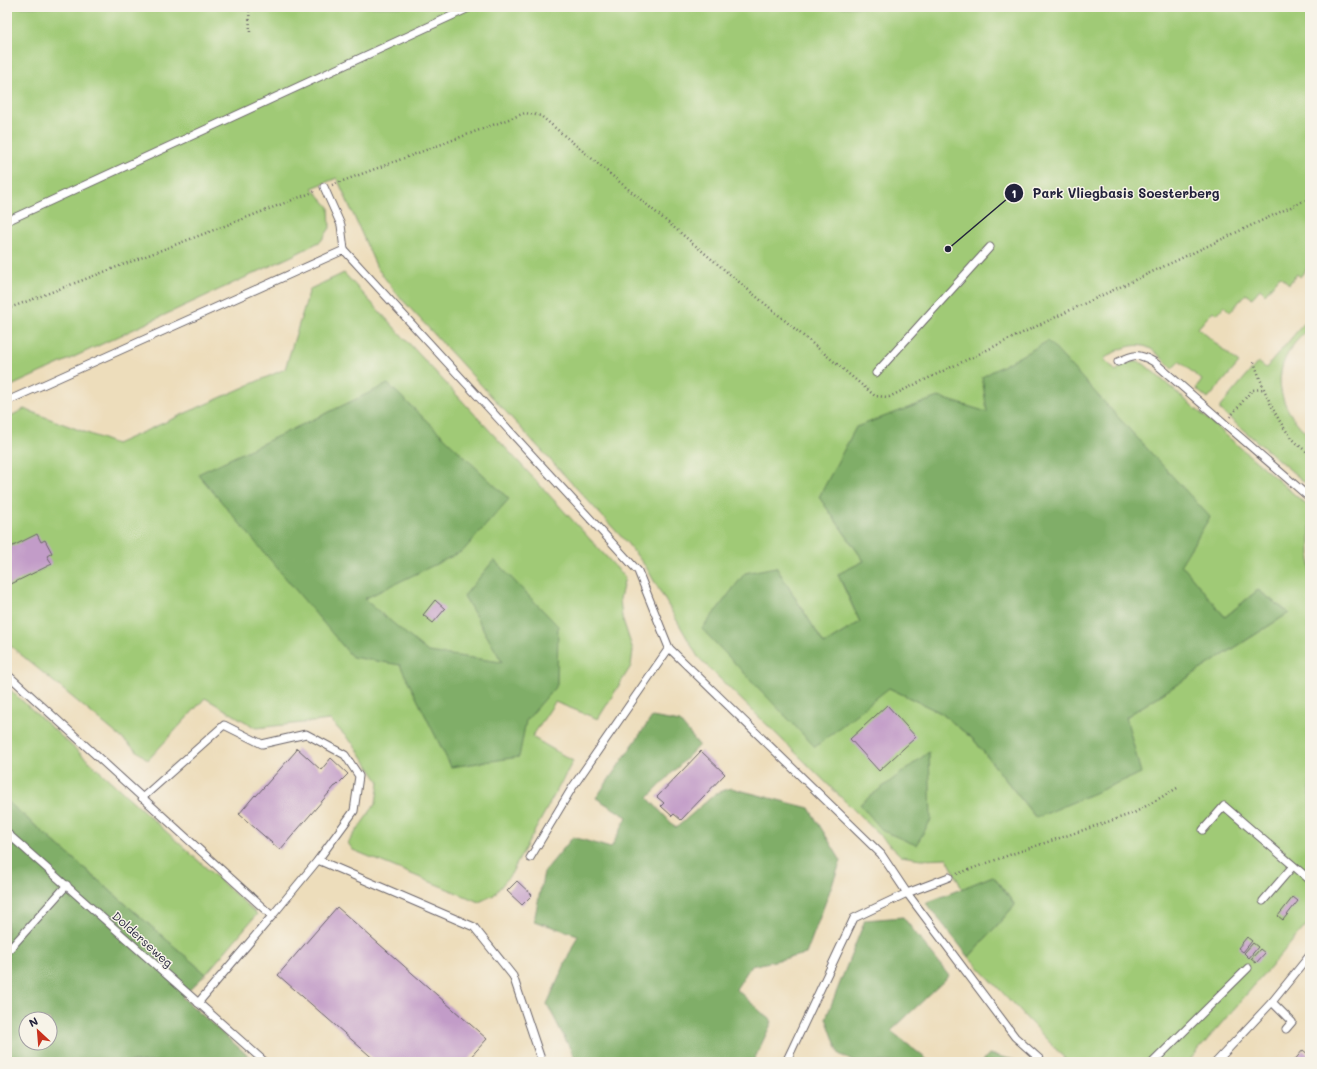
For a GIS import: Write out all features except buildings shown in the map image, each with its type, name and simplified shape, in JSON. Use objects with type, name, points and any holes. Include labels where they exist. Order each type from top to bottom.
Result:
[{"type":"lane","points":[[7,221],[472,7]]},
{"type":"lane","points":[[324,187],[340,225],[344,250],[638,571],[669,648],[881,854],[907,893],[1015,1038],[1043,1062]]},
{"type":"lane","points":[[876,373],[990,247]]},
{"type":"lane","points":[[7,401],[344,250]]},
{"type":"lane","points":[[1118,362],[1131,355],[1142,356],[1154,362],[1310,498]]},
{"type":"lane","points":[[530,858],[572,788],[669,648]]},
{"type":"lane","points":[[7,674],[272,916]]},
{"type":"lane","points":[[142,798],[224,725],[262,744],[306,734],[345,755],[358,776],[354,811],[318,860],[198,1003]]},
{"type":"lane","points":[[1203,830],[1224,806],[1310,880]]},
{"type":"lane","name":"Dolderseweg","points":[[7,832],[265,1062]]},
{"type":"lane","points":[[318,860],[474,926],[513,976],[542,1062]]},
{"type":"lane","points":[[1263,901],[1293,866]]},
{"type":"lane","points":[[786,1062],[854,918],[907,893],[949,877]]},
{"type":"lane","points":[[7,952],[67,885]]},
{"type":"lane","points":[[1216,1062],[1272,1002],[1310,955]]},
{"type":"lane","points":[[1153,1062],[1248,968]]},
{"type":"lane","points":[[1272,1002],[1292,1022],[1286,1029]]},
{"type":"path","points":[[249,7],[250,33]]},
{"type":"path","points":[[7,309],[324,187],[524,113],[541,116],[875,396],[889,397],[1310,198]]},
{"type":"path","points":[[1254,362],[1264,389],[1275,412],[1292,440],[1310,454]]},
{"type":"path","points":[[1225,424],[1252,390],[1264,389]]},
{"type":"path","points":[[949,877],[1134,813],[1179,787]]},
{"type":"green space","points":[[7,7],[1310,7],[1310,268],[1308,267],[1300,277],[1297,274],[1289,284],[1280,276],[1265,294],[1260,289],[1252,298],[1246,294],[1230,312],[1224,306],[1217,314],[1213,311],[1198,328],[1239,363],[1208,399],[1196,389],[1202,380],[1179,361],[1172,369],[1157,353],[1145,346],[1126,347],[1114,352],[1104,359],[1116,371],[1122,366],[1133,362],[1144,364],[1310,508],[1310,921],[1188,1062],[1068,1062],[969,957],[1015,905],[993,876],[962,889],[947,858],[921,859],[901,856],[698,657],[646,567],[627,543],[397,294],[377,268],[337,178],[312,188],[329,207],[330,228],[321,241],[294,255],[7,388]],"holes":[[[938,397],[987,413],[1180,564],[1225,617],[1258,590],[1289,613],[1126,717],[1036,818],[974,740],[941,713],[889,688],[702,629],[776,567],[824,644],[860,622],[838,575],[864,561],[819,497]]]},
{"type":"green space","points":[[344,273],[625,577],[620,599],[622,617],[633,650],[631,666],[598,719],[555,702],[532,737],[573,761],[511,874],[494,895],[479,902],[353,850],[348,843],[376,803],[379,782],[355,746],[330,720],[256,728],[205,698],[148,760],[7,643],[7,418],[24,409],[116,444],[285,369],[310,289]]},
{"type":"green space","points":[[1310,316],[1310,321],[1306,330],[1292,347],[1285,359],[1281,371],[1280,383],[1286,406],[1300,427],[1310,436],[1310,487],[1220,410],[1220,407],[1258,362],[1266,368]]},
{"type":"green space","points":[[1048,341],[1210,517],[1181,564],[1225,617],[1258,590],[1289,613],[1126,717],[1141,773],[1036,818],[974,740],[941,713],[889,688],[815,747],[702,629],[745,573],[776,567],[824,644],[860,622],[838,574],[864,561],[819,497],[856,427],[938,397],[987,412],[982,377]]},
{"type":"green space","points":[[388,384],[509,499],[463,551],[364,599],[428,652],[502,662],[464,596],[494,560],[558,626],[557,685],[526,721],[519,757],[451,767],[400,665],[352,657],[198,474]]},
{"type":"green space","points":[[7,687],[257,914],[206,974],[7,801]]},
{"type":"green space","points":[[652,717],[680,722],[699,745],[648,798],[676,828],[716,793],[731,788],[809,808],[841,861],[806,954],[751,966],[736,989],[772,1022],[753,1062],[577,1062],[547,1004],[578,935],[534,921],[544,872],[573,837],[611,848],[627,817],[596,798]]},
{"type":"green space","points":[[929,752],[931,820],[916,845],[883,831],[860,804]]},
{"type":"green space","points":[[7,801],[206,974],[182,997],[255,1062],[7,1062]]},
{"type":"green space","points":[[993,876],[1015,905],[969,957],[926,903]]},
{"type":"green space","points":[[903,917],[949,976],[891,1031],[930,1062],[854,1062],[839,1054],[826,1018],[865,920]]},
{"type":"green space","points":[[989,1054],[1023,1062],[981,1062]]},
{"type":"place","name":"Park Vliegbasis Soesterberg","points":[[948,249]]}]
